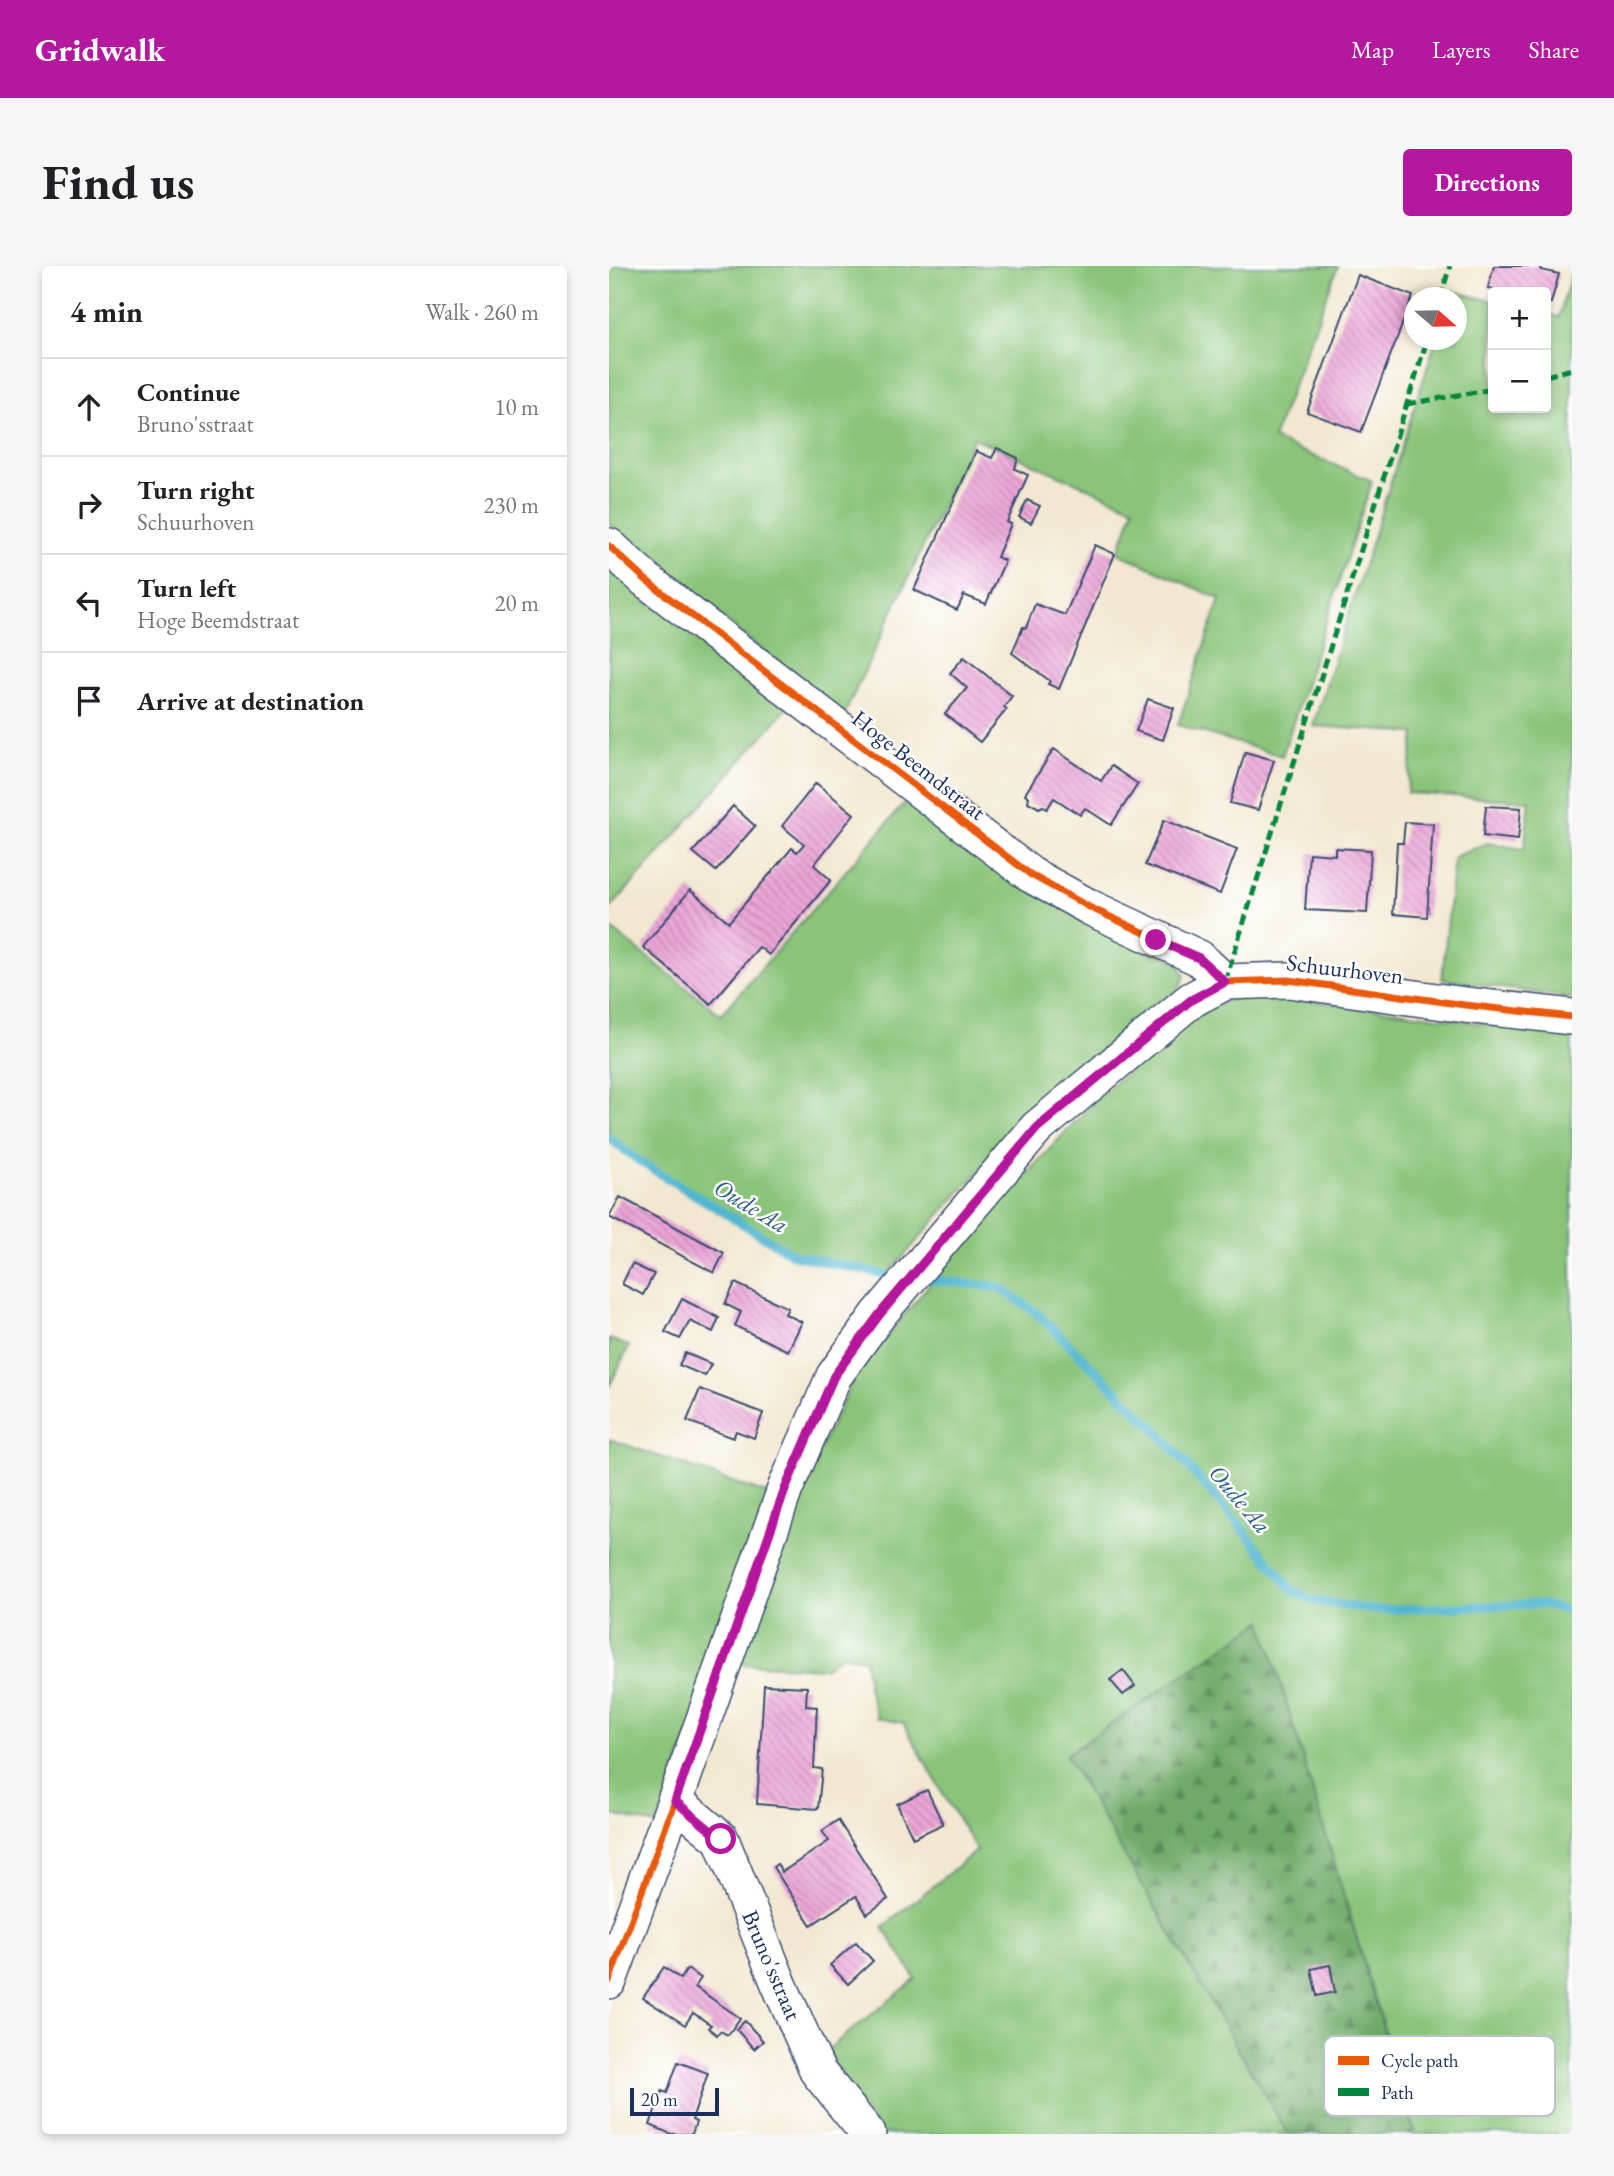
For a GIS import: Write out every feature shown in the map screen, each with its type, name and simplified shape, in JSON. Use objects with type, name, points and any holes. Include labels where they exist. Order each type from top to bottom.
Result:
[{"type":"street","name":"Hoge Beemdstraat","points":[[609,546],[646,580],[710,630],[1031,875],[1091,908],[1199,958],[1225,982]]},
{"type":"street","name":"Schuurhoven","points":[[609,1981],[785,1489],[834,1376],[880,1314],[1037,1128],[1191,1000],[1225,982],[1289,980],[1572,1017]]},
{"type":"street","name":"Bruno'sstraat","points":[[675,1801],[721,1839],[779,1984],[818,2072],[868,2134]]},
{"type":"green space","points":[[609,266],[1338,266],[1273,439],[1372,481],[1282,756],[1178,725],[1220,599],[1118,553],[1134,508],[974,438],[844,715],[631,545],[609,523]]},
{"type":"green space","points":[[1572,271],[1572,998],[1442,979],[1454,857],[1488,843],[1524,849],[1530,801],[1407,793],[1415,733],[1313,726],[1433,350],[1467,350],[1467,295],[1488,300],[1488,413],[1551,413],[1551,315],[1559,317]]},
{"type":"green space","points":[[609,559],[789,706],[609,910]]},
{"type":"green space","points":[[909,798],[1179,964],[1185,976],[1179,988],[1046,1094],[887,1275],[794,1255],[639,1161],[609,1138],[609,927],[721,1015]]},
{"type":"green space","points":[[1243,993],[1404,1012],[1572,1037],[1572,2134],[1407,2134],[1414,2130],[1410,2116],[1555,2116],[1555,2036],[1386,2036],[1262,1622],[1066,1755],[1288,2134],[883,2134],[853,2097],[827,2050],[916,1979],[883,1927],[977,1850],[903,1723],[877,1718],[868,1687],[865,1659],[842,1655],[824,1668],[738,1664],[795,1501],[855,1376],[932,1281],[934,1273],[1103,1092],[1203,1012]]},
{"type":"green space","points":[[609,1339],[629,1346],[609,1387]]},
{"type":"green space","points":[[609,1439],[773,1496],[657,1825],[609,1814]]},
{"type":"green space","points":[[1262,1621],[1386,2036],[1324,2036],[1324,2116],[1410,2116],[1414,2131],[1407,2134],[1288,2134],[1066,1755]]},
{"type":"building","points":[[1494,266],[1542,266],[1541,270],[1559,274],[1551,303],[1551,287],[1488,287]]},
{"type":"building","points":[[1358,275],[1404,293],[1404,320],[1361,432],[1307,412]]},
{"type":"building","points":[[997,448],[1018,458],[1015,469],[1028,475],[1007,522],[1011,524],[997,557],[1005,561],[986,604],[964,595],[957,610],[914,590],[976,451],[992,458]]},
{"type":"building","points":[[1027,500],[1040,506],[1031,523],[1019,517]]},
{"type":"building","points":[[1095,545],[1115,554],[1059,689],[1048,684],[1050,681],[1012,653],[1035,604],[1065,615]]},
{"type":"building","points":[[964,657],[1012,696],[1004,707],[1007,709],[980,742],[945,714],[967,688],[950,673]]},
{"type":"building","points":[[1148,699],[1174,708],[1163,740],[1136,731]]},
{"type":"building","points":[[1054,749],[1101,781],[1111,766],[1138,784],[1111,825],[1085,808],[1080,815],[1054,798],[1047,809],[1028,802],[1029,797],[1025,794]]},
{"type":"building","points":[[1245,752],[1274,760],[1258,810],[1230,803]]},
{"type":"building","points":[[816,783],[854,814],[814,865],[831,880],[769,955],[759,947],[711,1004],[643,947],[690,890],[729,922],[792,848],[797,852],[804,844],[782,826]]},
{"type":"building","points":[[733,806],[755,826],[716,871],[693,852]]},
{"type":"building","points":[[1486,806],[1521,808],[1518,840],[1483,836]]},
{"type":"building","points":[[1164,820],[1237,849],[1220,894],[1145,865]]},
{"type":"building","points":[[1405,822],[1433,824],[1427,917],[1393,914],[1397,843],[1403,843]]},
{"type":"building","points":[[1335,848],[1371,850],[1367,913],[1305,910],[1309,853],[1335,855]]},
{"type":"building","points":[[620,1197],[724,1253],[714,1273],[609,1217]]},
{"type":"building","points":[[632,1264],[654,1274],[643,1295],[622,1284]]},
{"type":"building","points":[[735,1283],[788,1308],[785,1314],[802,1322],[788,1351],[735,1326],[741,1312],[725,1304]]},
{"type":"building","points":[[682,1299],[719,1318],[713,1332],[690,1321],[680,1339],[665,1332]]},
{"type":"building","points":[[685,1353],[711,1364],[705,1376],[679,1365]]},
{"type":"building","points":[[700,1389],[763,1413],[754,1438],[736,1431],[733,1438],[687,1421]]},
{"type":"building","points":[[1123,1670],[1135,1686],[1123,1695],[1110,1680]]},
{"type":"building","points":[[764,1685],[807,1687],[806,1706],[817,1707],[814,1768],[822,1769],[818,1809],[757,1804]]},
{"type":"building","points":[[927,1790],[943,1824],[913,1838],[897,1804]]},
{"type":"building","points":[[838,1820],[888,1899],[867,1914],[856,1896],[811,1925],[773,1867],[777,1864],[782,1872],[829,1841],[822,1831]]},
{"type":"building","points":[[856,1942],[873,1961],[848,1984],[830,1965]]},
{"type":"building","points":[[1330,1965],[1335,1992],[1317,1996],[1311,1969]]},
{"type":"building","points":[[664,1967],[681,1979],[687,1969],[701,1978],[695,1987],[740,2018],[728,2035],[720,2031],[717,2035],[708,2028],[711,2025],[693,2013],[685,2025],[643,1998]]},
{"type":"building","points":[[745,2021],[763,2041],[754,2049],[736,2029]]},
{"type":"building","points":[[678,2062],[708,2073],[692,2120],[696,2122],[692,2134],[671,2134],[650,2125],[662,2091],[667,2093]]},
{"type":"waterway","name":"Oude Aa","points":[[609,1138],[639,1161],[794,1255],[887,1275]]},
{"type":"waterway","name":"Oude Aa","points":[[932,1280],[999,1287],[1037,1313],[1159,1433],[1293,1591],[1312,1600],[1373,1610],[1541,1604],[1572,1612]]},
{"type":"marked path","points":[[1443,287],[1450,266]]},
{"type":"marked path","points":[[1225,982],[1424,350]]},
{"type":"marked path","points":[[1551,375],[1572,369]]},
{"type":"marked path","points":[[1407,404],[1488,390]]},
{"type":"cycle path","points":[[609,546],[646,580],[1031,875],[1091,908],[1199,958],[1225,982]]},
{"type":"cycle path","points":[[609,1981],[785,1489],[834,1376],[879,1314],[1037,1128],[1191,1000],[1225,982],[1289,980],[1572,1017]]},
{"type":"route","points":[[721,1839],[675,1801],[785,1489],[834,1376],[880,1314],[1037,1128],[1191,1000],[1225,982],[1199,958],[1156,940]]}]
